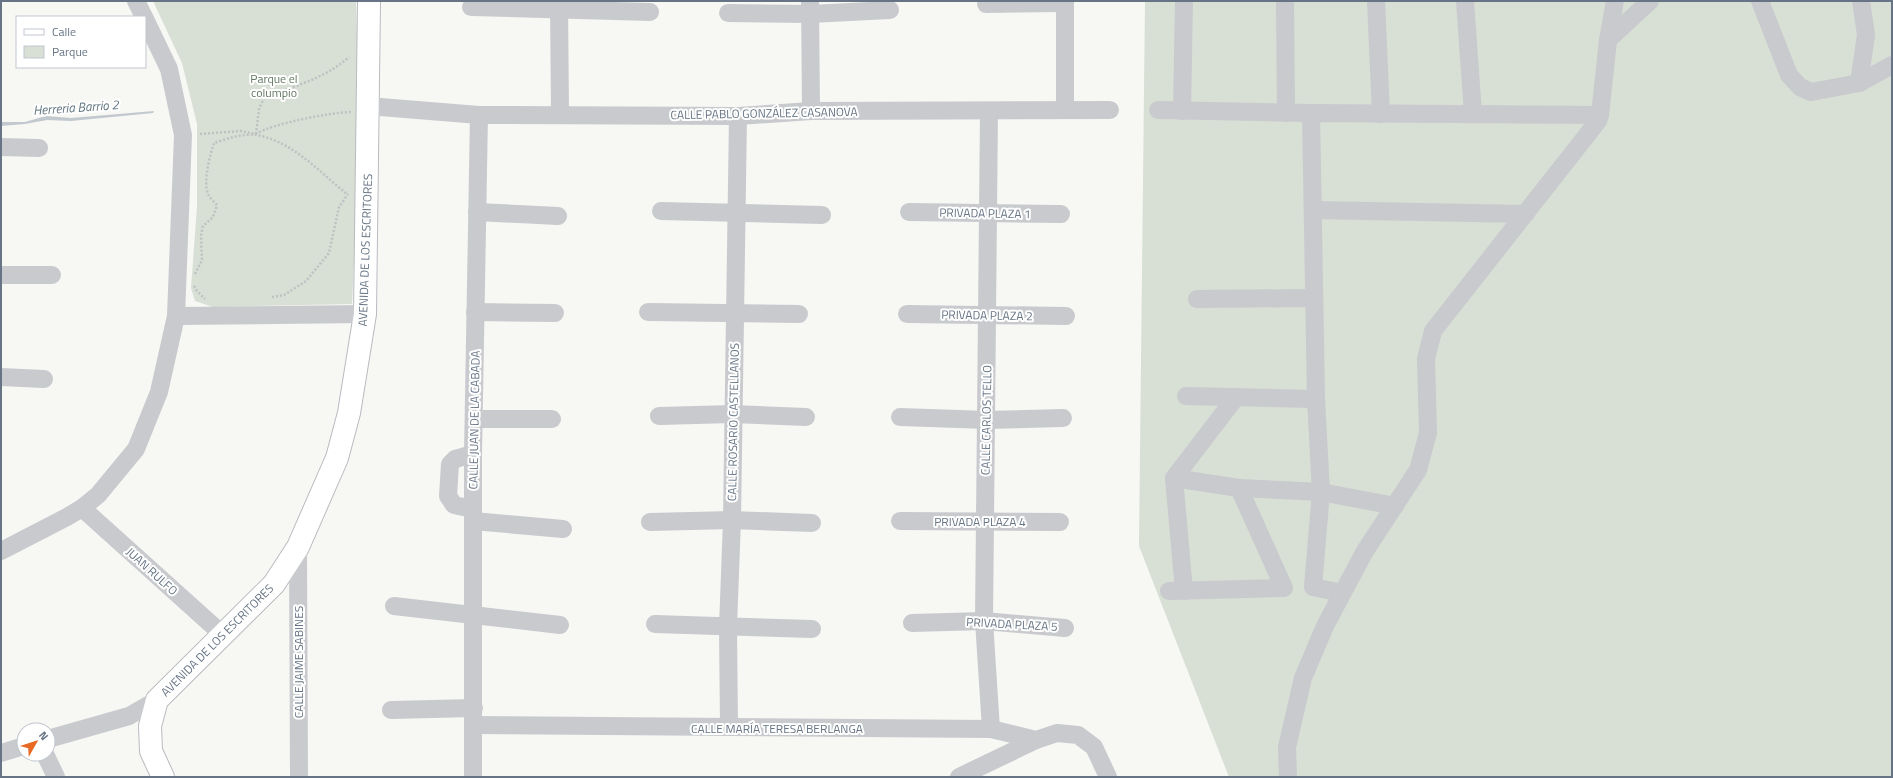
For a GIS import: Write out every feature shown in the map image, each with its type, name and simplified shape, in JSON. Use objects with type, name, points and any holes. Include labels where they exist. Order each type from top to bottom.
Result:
[{"type":"main road","name":"AVENIDA DE LOS ESCRITORES","points":[[157,700],[274,584],[298,547],[337,458],[349,414],[365,314],[357,192],[368,108],[369,1]]},
{"type":"main road","points":[[157,700],[150,726],[151,751],[163,777]]},
{"type":"street","points":[[136,1],[143,16]]},
{"type":"street","points":[[1182,111],[1184,1]]},
{"type":"street","points":[[1285,1],[1286,113]]},
{"type":"street","points":[[1376,1],[1381,114]]},
{"type":"street","points":[[1464,1],[1473,114]]},
{"type":"street","points":[[1288,777],[1287,747],[1303,678],[1325,626],[1365,551],[1418,470],[1428,433],[1426,359],[1433,331],[1598,121],[1600,115],[1608,40],[1615,1]]},
{"type":"street","points":[[1608,40],[1650,1]]},
{"type":"street","points":[[1760,1],[1789,75],[1800,87],[1811,92],[1859,83],[1892,65]]},
{"type":"street","points":[[1859,83],[1866,35],[1861,1]]},
{"type":"street","points":[[986,4],[1065,2],[1064,110]]},
{"type":"street","points":[[559,5],[560,114]]},
{"type":"street","points":[[471,7],[559,5],[650,12]]},
{"type":"street","points":[[728,13],[810,7],[890,10]]},
{"type":"street","points":[[810,7],[810,111]]},
{"type":"street","points":[[1,551],[82,508],[98,495],[136,449],[159,392],[176,316],[183,135],[169,69],[146,22]]},
{"type":"street","name":"CALLE PABLO GONZÁLEZ CASANOVA","points":[[368,108],[479,115],[560,114],[738,116],[810,111],[1110,110]]},
{"type":"street","points":[[1158,110],[1286,113],[1600,115]]},
{"type":"street","name":"CALLE CARLOS TELLO","points":[[989,111],[990,214],[987,315],[984,621],[991,729]]},
{"type":"street","points":[[1311,113],[1316,399],[1321,492],[1313,587]]},
{"type":"street","name":"CALLE JUAN DE LA CABADA","points":[[473,777],[473,454],[479,115]]},
{"type":"street","name":"CALLE ROSARIO CASTELLANOS","points":[[729,727],[728,627],[732,520],[738,116]]},
{"type":"street","points":[[1,147],[39,148]]},
{"type":"street","points":[[1313,210],[1524,214]]},
{"type":"street","points":[[661,211],[822,215]]},
{"type":"street","points":[[477,212],[558,216]]},
{"type":"street","name":"PRIVADA PLAZA 1","points":[[909,212],[1062,214]]},
{"type":"street","points":[[1,275],[52,275]]},
{"type":"street","points":[[1197,299],[1314,298]]},
{"type":"street","points":[[476,312],[555,313]]},
{"type":"street","points":[[648,312],[798,314]]},
{"type":"street","points":[[176,316],[365,314]]},
{"type":"street","name":"PRIVADA PLAZA 2","points":[[907,314],[1066,316]]},
{"type":"street","points":[[1,378],[44,378]]},
{"type":"street","points":[[1186,396],[1316,399]]},
{"type":"street","points":[[1236,397],[1174,478],[1176,591],[1313,587],[1342,593]]},
{"type":"street","points":[[659,416],[733,414],[806,417]]},
{"type":"street","points":[[900,417],[987,420],[1063,418]]},
{"type":"street","points":[[474,419],[552,419]]},
{"type":"street","points":[[473,454],[455,459],[450,464],[448,496],[454,505],[473,515],[563,529]]},
{"type":"street","points":[[1174,478],[1239,488],[1321,492],[1395,506]]},
{"type":"street","points":[[1239,488],[1284,588]]},
{"type":"street","name":"JUAN RULFO","points":[[82,508],[222,634]]},
{"type":"street","points":[[650,522],[732,520],[812,523]]},
{"type":"street","name":"PRIVADA PLAZA 4","points":[[900,521],[985,520],[1060,522]]},
{"type":"street","name":"CALLE JAIME SABINES","points":[[298,547],[299,777]]},
{"type":"street","points":[[394,606],[560,625]]},
{"type":"street","name":"PRIVADA PLAZA 5","points":[[912,623],[984,621],[1065,628]]},
{"type":"street","points":[[655,624],[812,629]]},
{"type":"street","name":"AVENIDA DE LOS ESCRITORES","points":[[56,737],[129,716],[157,700]]},
{"type":"street","name":"CALLE MARÍA TERESA BERLANGA","points":[[391,710],[473,717],[729,727],[991,729],[1036,740]]},
{"type":"street","points":[[959,777],[1036,740],[1057,733],[1078,735],[1094,747],[1108,777]]},
{"type":"street","points":[[1,753],[16,748]]},
{"type":"street","points":[[49,762],[56,777]]},
{"type":"path","points":[[256,134],[259,109],[264,98],[320,78],[336,69],[368,38]]},
{"type":"path","points":[[212,299],[204,299],[197,291],[192,281],[202,260],[201,235],[203,226],[213,217],[217,206],[208,194],[206,182],[210,155],[214,143],[228,138],[256,134],[267,128],[336,113],[368,108]]},
{"type":"path","points":[[183,135],[241,131],[256,134],[285,145],[357,192],[339,207],[329,253],[306,281],[284,295],[271,297]]},
{"type":"green space","name":"Parque el columpio","points":[[153,1],[356,1],[360,131],[352,304],[213,307],[195,301],[191,288],[197,207],[197,124],[182,63]]},
{"type":"green space","points":[[1145,1],[1892,1],[1892,777],[1229,777],[1139,546]]},
{"type":"shaded area","points":[[154,111],[153,113],[71,121],[47,120],[1,126],[1,122],[25,122],[46,116],[71,118]]},
{"type":"water label","name":"Herreria Barrio 2","points":[[76,107]]}]
